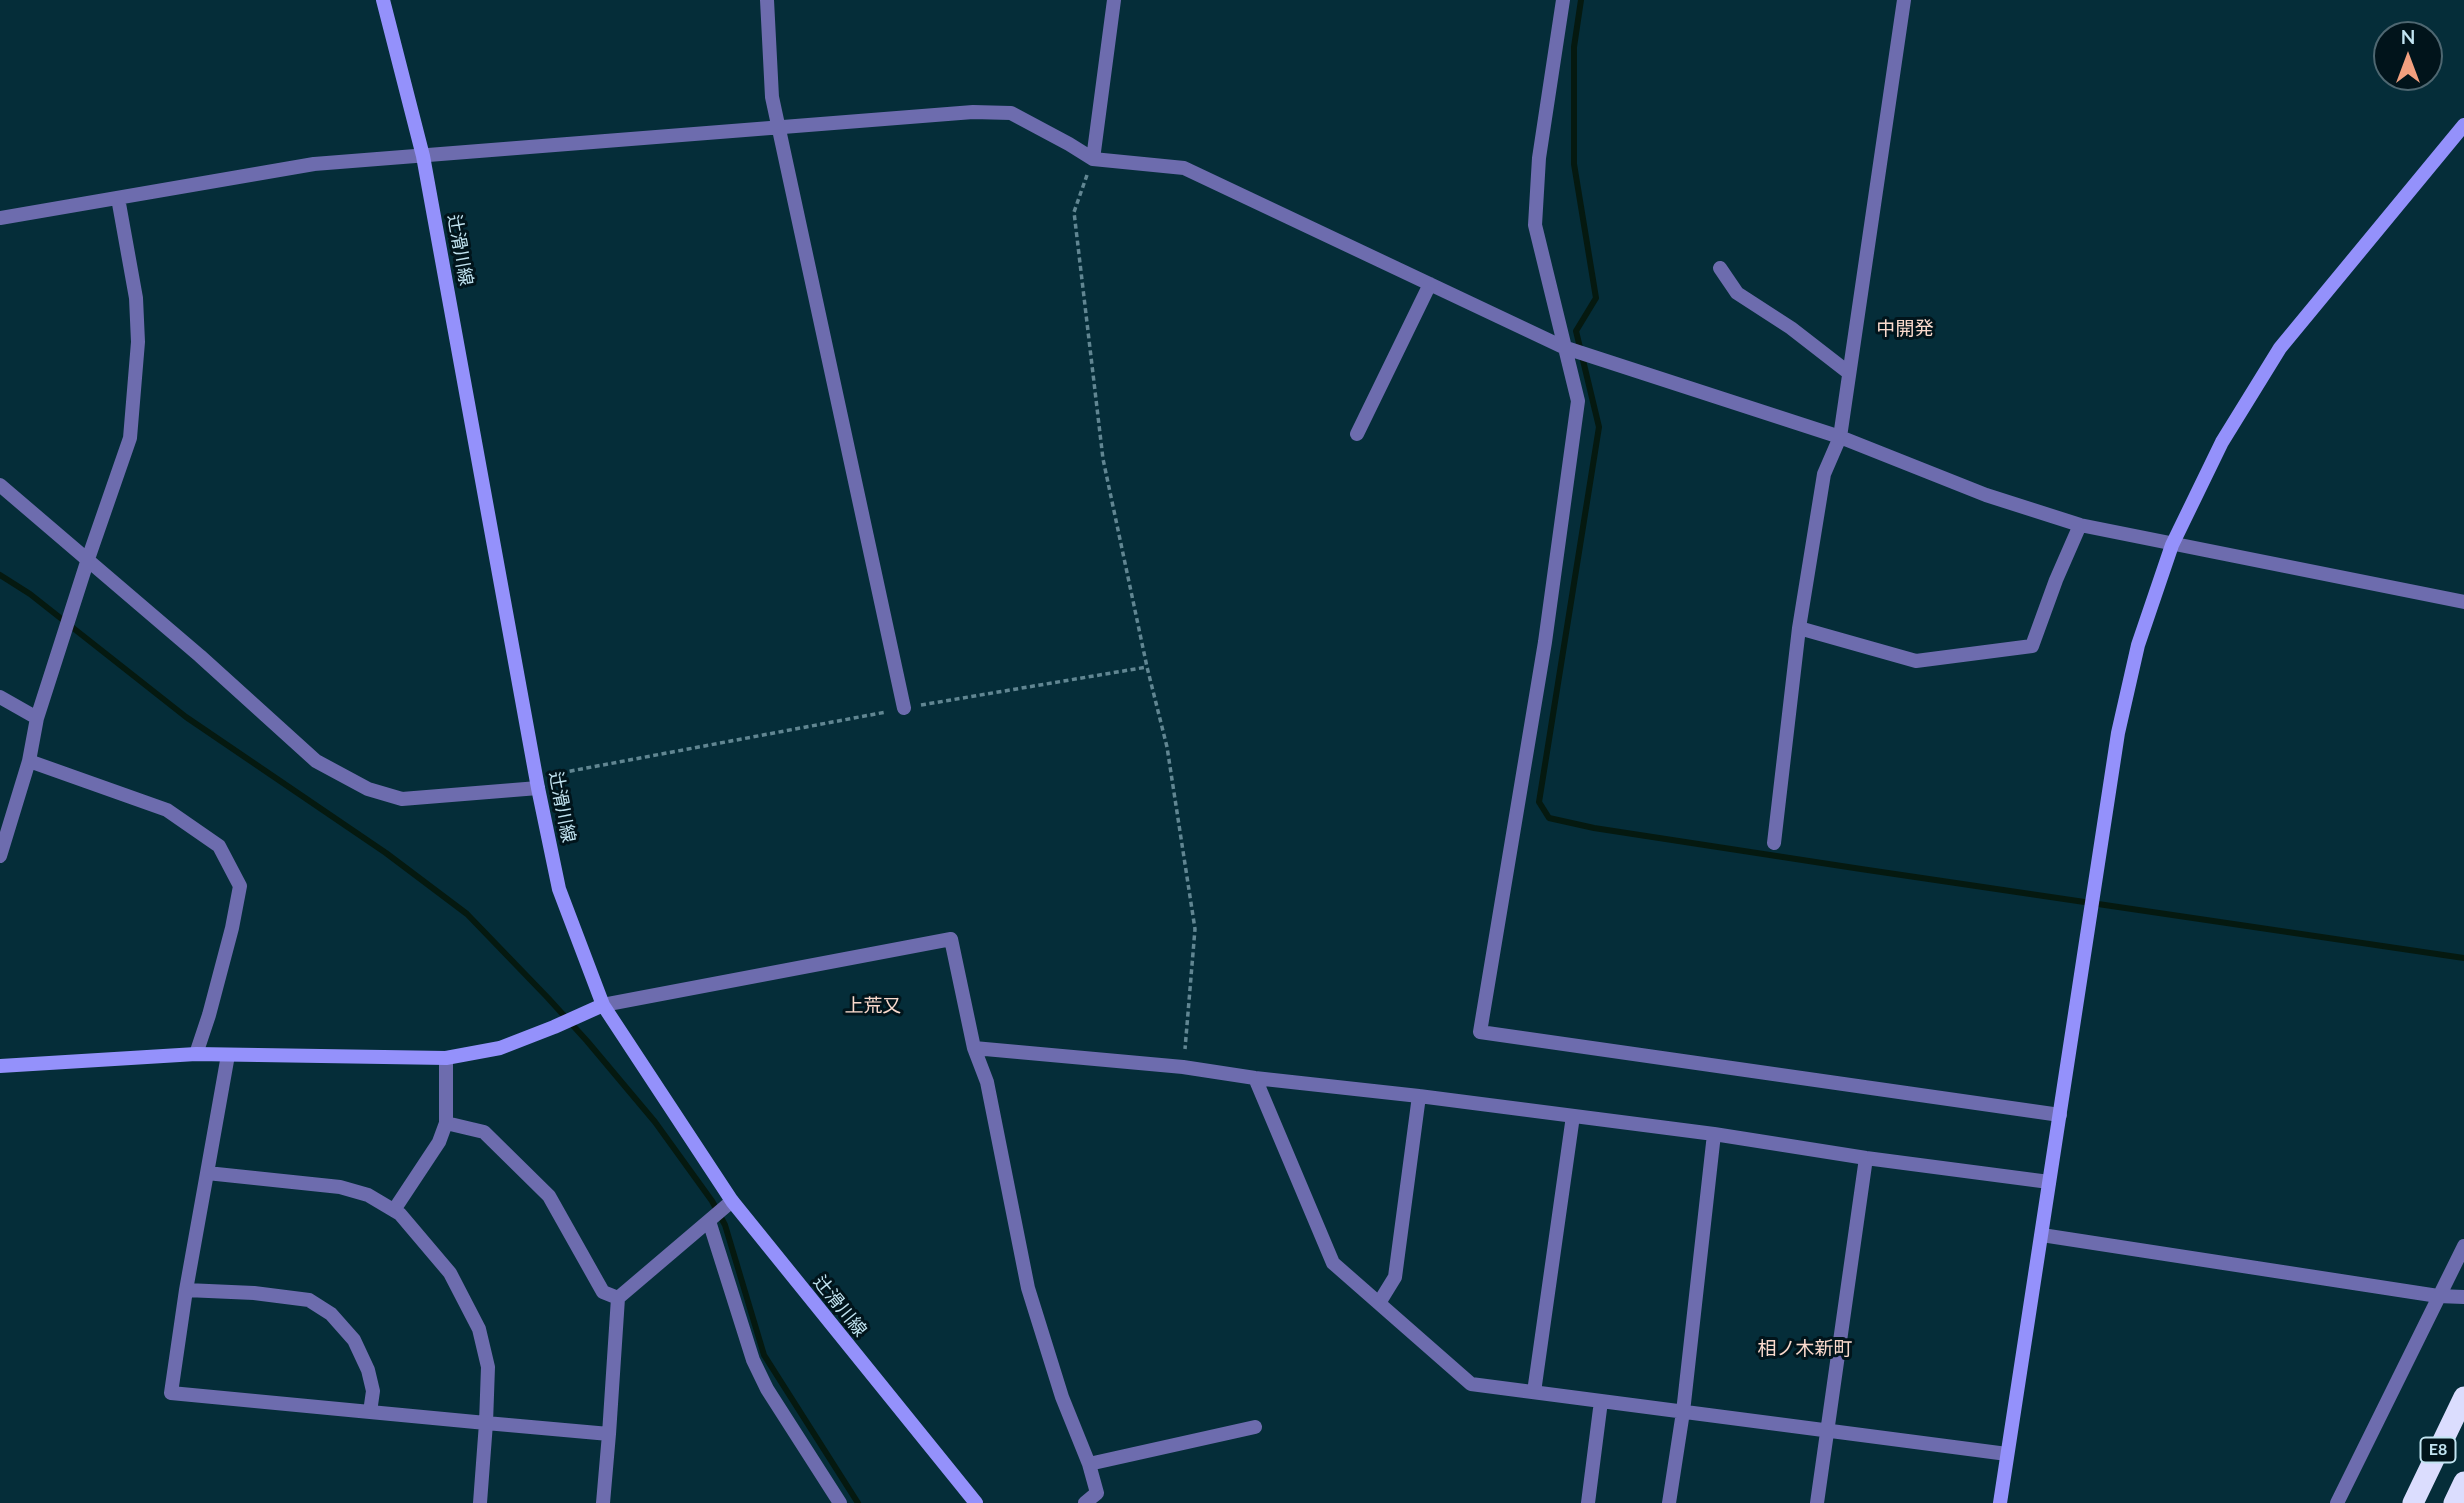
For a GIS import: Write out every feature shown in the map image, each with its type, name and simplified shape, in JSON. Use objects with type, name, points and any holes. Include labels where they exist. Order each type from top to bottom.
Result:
[{"type":"highway","name":"E8","points":[[2413,1503],[2464,1397]]},
{"type":"highway","name":"E8","points":[[2454,1503],[2464,1482]]},
{"type":"street","name":"辻滑川線","points":[[383,0],[423,156],[538,788],[559,889],[603,1005],[732,1201],[976,1503]]},
{"type":"street","points":[[767,0],[772,97],[904,708]]},
{"type":"street","points":[[1093,159],[1114,0]]},
{"type":"street","points":[[1563,0],[1539,158],[1535,225],[1577,401],[1542,656],[1480,1032],[2060,1115]]},
{"type":"street","points":[[1774,843],[1799,628],[1824,474],[1840,437],[1904,0]]},
{"type":"street","points":[[0,218],[314,164],[780,126],[972,112],[1011,113],[1093,159],[1184,167],[1563,347],[1840,437],[1986,495],[2080,526],[2464,602]]},
{"type":"street","points":[[2000,1503],[2118,733],[2137,645],[2172,545],[2222,442],[2280,348],[2464,125]]},
{"type":"street","points":[[1,851],[29,761],[37,718],[130,438],[138,342],[136,298],[118,198]]},
{"type":"street","points":[[1720,268],[1737,293],[1791,328],[1849,373]]},
{"type":"street","points":[[1357,434],[1430,284]]},
{"type":"street","points":[[0,485],[88,559],[316,761],[368,789],[402,799],[538,788]]},
{"type":"street","points":[[1799,628],[1916,661],[2032,646],[2056,580],[2080,526]]},
{"type":"street","points":[[0,697],[37,718]]},
{"type":"street","points":[[29,761],[167,810],[219,846],[240,886],[232,928],[196,1054]]},
{"type":"street","points":[[0,1066],[196,1054],[446,1058],[500,1048],[603,1005],[951,939],[974,1048],[987,1082],[1028,1288],[1062,1398],[1089,1464],[1097,1493],[1085,1503]]},
{"type":"street","points":[[974,1048],[1183,1067],[1714,1134],[1866,1158],[2049,1182]]},
{"type":"street","points":[[228,1055],[186,1290],[171,1393],[609,1434]]},
{"type":"street","points":[[394,1210],[439,1142],[446,1123],[446,1058]]},
{"type":"street","points":[[1255,1078],[1333,1263],[1471,1384],[2007,1454]]},
{"type":"street","points":[[1379,1303],[1395,1276],[1419,1097]]},
{"type":"street","points":[[1534,1392],[1573,1116]]},
{"type":"street","points":[[446,1123],[484,1132],[549,1196],[603,1292],[618,1298]]},
{"type":"street","points":[[1669,1503],[1683,1412],[1714,1134]]},
{"type":"street","points":[[1817,1503],[1866,1158]]},
{"type":"street","points":[[206,1173],[340,1187],[368,1195],[400,1213],[450,1273],[479,1329],[488,1367],[480,1503]]},
{"type":"street","points":[[603,1503],[618,1298],[732,1201]]},
{"type":"street","points":[[709,1221],[758,1370],[767,1389],[840,1503]]},
{"type":"street","points":[[2042,1235],[2438,1296],[2464,1297]]},
{"type":"street","points":[[2337,1503],[2464,1246]]},
{"type":"street","points":[[186,1290],[254,1293],[309,1300],[331,1314],[354,1340],[368,1370],[373,1391],[370,1412]]},
{"type":"street","points":[[1588,1503],[1601,1401]]},
{"type":"street","points":[[1089,1464],[1255,1427]]},
{"type":"path","points":[[1093,159],[1074,212],[1103,459],[1147,667],[1167,747],[1195,929],[1183,1067]]},
{"type":"path","points":[[538,788],[560,773],[904,708],[1147,667]]},
{"type":"waterway","points":[[1581,0],[1574,47],[1574,164],[1596,298],[1576,331],[1599,427],[1539,802],[1549,818],[1594,828],[1861,869],[2464,958]]},
{"type":"waterway","points":[[0,575],[30,594],[186,717],[386,853],[467,914],[548,998],[655,1122],[712,1201],[725,1225],[764,1355],[858,1503]]},
{"type":"district","name":"中開発","points":[[1905,329]]},
{"type":"district","name":"上荒又","points":[[873,1006]]},
{"type":"district","name":"相ノ木新町","points":[[1805,1349]]}]
